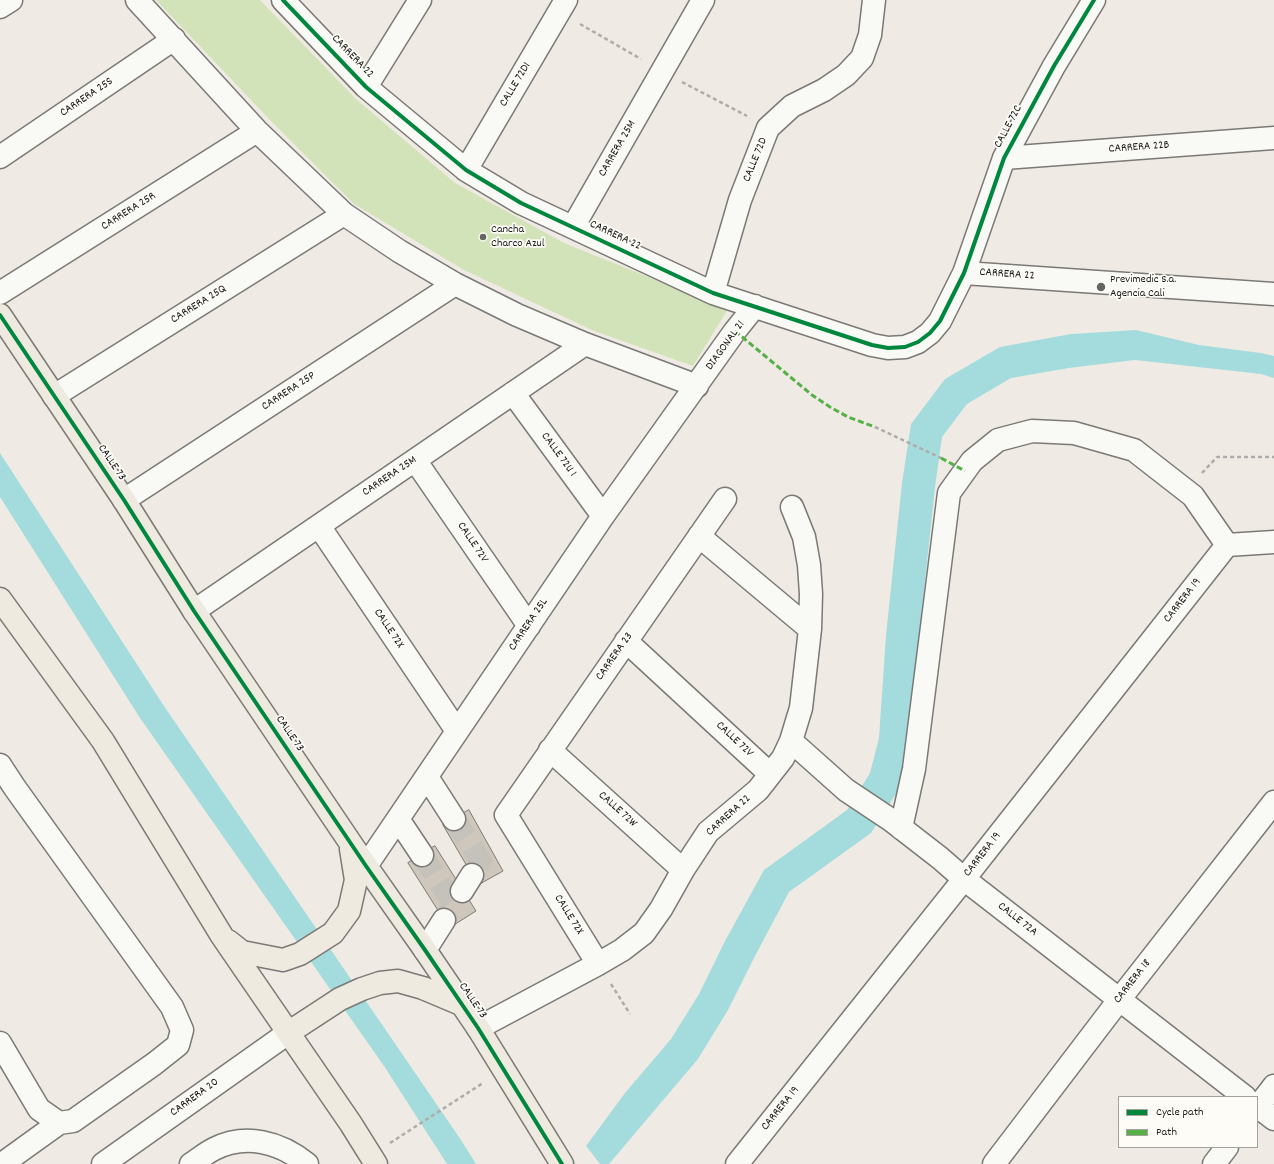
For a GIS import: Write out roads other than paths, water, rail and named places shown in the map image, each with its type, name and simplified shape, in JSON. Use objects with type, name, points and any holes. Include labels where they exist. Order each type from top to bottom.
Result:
[{"type":"main road","name":"CALLE 73","points":[[0,315],[124,500],[194,611],[350,844],[361,873],[425,950],[478,1028],[562,1164]]},
{"type":"main road","points":[[0,599],[103,741],[222,936],[351,1124],[376,1164]]},
{"type":"main road","points":[[222,936],[242,952],[258,956],[283,960],[300,954],[333,933],[349,911],[361,873]]},
{"type":"main road","points":[[288,1032],[340,999],[380,983],[398,981],[423,988],[461,1004]]},
{"type":"street","points":[[0,7],[11,0]]},
{"type":"street","points":[[137,0],[258,130],[344,214],[399,251],[455,284],[517,315],[585,344],[697,386]]},
{"type":"street","name":"CARRERA 22","points":[[284,0],[366,87],[466,170],[521,203],[713,293],[872,345],[888,348],[905,347],[918,342],[930,333],[940,321],[964,272],[1274,294]]},
{"type":"street","points":[[366,87],[420,0]]},
{"type":"street","name":"CALLE 72D1","points":[[466,170],[566,0]]},
{"type":"street","name":"CARRERA 25M","points":[[573,227],[703,0]]},
{"type":"street","name":"CALLE 72D","points":[[713,293],[740,200],[768,128],[792,106],[824,90],[846,75],[862,58],[870,35],[874,0]]},
{"type":"street","name":"CALLE 72C","points":[[964,272],[1004,158],[1054,66],[1094,0]]},
{"type":"street","name":"CARRERA 25S","points":[[0,157],[174,39]]},
{"type":"street","name":"CARRERA 25R","points":[[0,293],[258,130]]},
{"type":"street","name":"CARRERA 22B","points":[[1004,158],[1274,138]]},
{"type":"street","name":"CARRERA 25Q","points":[[54,396],[344,214]]},
{"type":"street","name":"CARRERA 25P","points":[[124,500],[455,284]]},
{"type":"street","name":"DIAGONAL 21","points":[[697,386],[735,331],[755,306]]},
{"type":"street","name":"CARRERA 25M","points":[[194,611],[585,344]]},
{"type":"street","name":"CARRERA 25L","points":[[361,873],[603,516],[697,386]]},
{"type":"street","name":"CALLE 72U 1","points":[[513,393],[603,516]]},
{"type":"street","points":[[896,824],[914,769],[949,493],[972,461],[998,440],[1032,431],[1074,433],[1134,450],[1193,496],[1227,545],[1274,542]]},
{"type":"street","name":"CALLE 72V","points":[[416,460],[528,626]]},
{"type":"street","name":"CARRERA 23","points":[[506,815],[725,499]]},
{"type":"street","name":"CARRERA 22","points":[[478,1028],[598,964],[622,950],[644,933],[661,909],[683,870],[708,832],[758,790],[783,758],[791,741],[801,708],[810,629],[811,594],[809,565],[804,537],[792,507]]},
{"type":"street","name":"CALLE 72X","points":[[319,526],[457,731]]},
{"type":"street","points":[[699,536],[810,629]]},
{"type":"street","name":"CARRERA 19","points":[[737,1164],[1227,545]]},
{"type":"street","name":"CALLE 72V","points":[[626,641],[770,774]]},
{"type":"street","name":"CALLE 72A","points":[[791,741],[846,790],[896,824],[940,858],[964,879],[1244,1096]]},
{"type":"street","name":"CALLE 72W","points":[[550,750],[683,870]]},
{"type":"street","points":[[0,766],[14,788],[172,1007],[182,1030],[178,1045],[154,1064],[73,1121],[59,1123],[2,1164]]},
{"type":"street","points":[[427,777],[454,819]]},
{"type":"street","name":"CARRERA 18","points":[[994,1164],[1119,1000],[1274,802]]},
{"type":"street","name":"CALLE 72X","points":[[506,815],[598,964]]},
{"type":"street","points":[[398,819],[422,855]]},
{"type":"street","points":[[425,950],[444,920]]},
{"type":"street","name":"CARRERA 20","points":[[103,1164],[288,1032]]},
{"type":"street","points":[[0,1043],[39,1109],[59,1123]]},
{"type":"street","points":[[1258,1107],[1274,1086]]},
{"type":"street","points":[[191,1164],[223,1145],[250,1140],[260,1141],[280,1147],[307,1164]]},
{"type":"street","points":[[1214,1164],[1226,1148]]},
{"type":"water","points":[[1136,330],[1199,345],[1274,356],[1274,378],[1261,374],[1135,360],[1069,368],[1011,378],[967,404],[942,437],[935,487],[919,638],[912,743],[901,786],[871,833],[789,892],[728,1010],[698,1059],[609,1164],[600,1164],[586,1146],[625,1093],[671,1039],[699,994],[725,941],[764,870],[847,810],[870,773],[879,738],[886,635],[902,483],[911,424],[945,379],[1000,347],[1071,334]]},
{"type":"water","points":[[0,453],[164,706],[476,1164],[447,1164],[384,1066],[140,718],[0,497]]},
{"type":"tunnel","points":[[454,819],[481,861],[472,875]]},
{"type":"tunnel","points":[[422,855],[454,904],[444,920]]},
{"type":"place","name":"Cancha Charco Azul","points":[[483,237]]},
{"type":"place","name":"Previmedic S.a. Agencia Cali","points":[[1101,287]]}]
